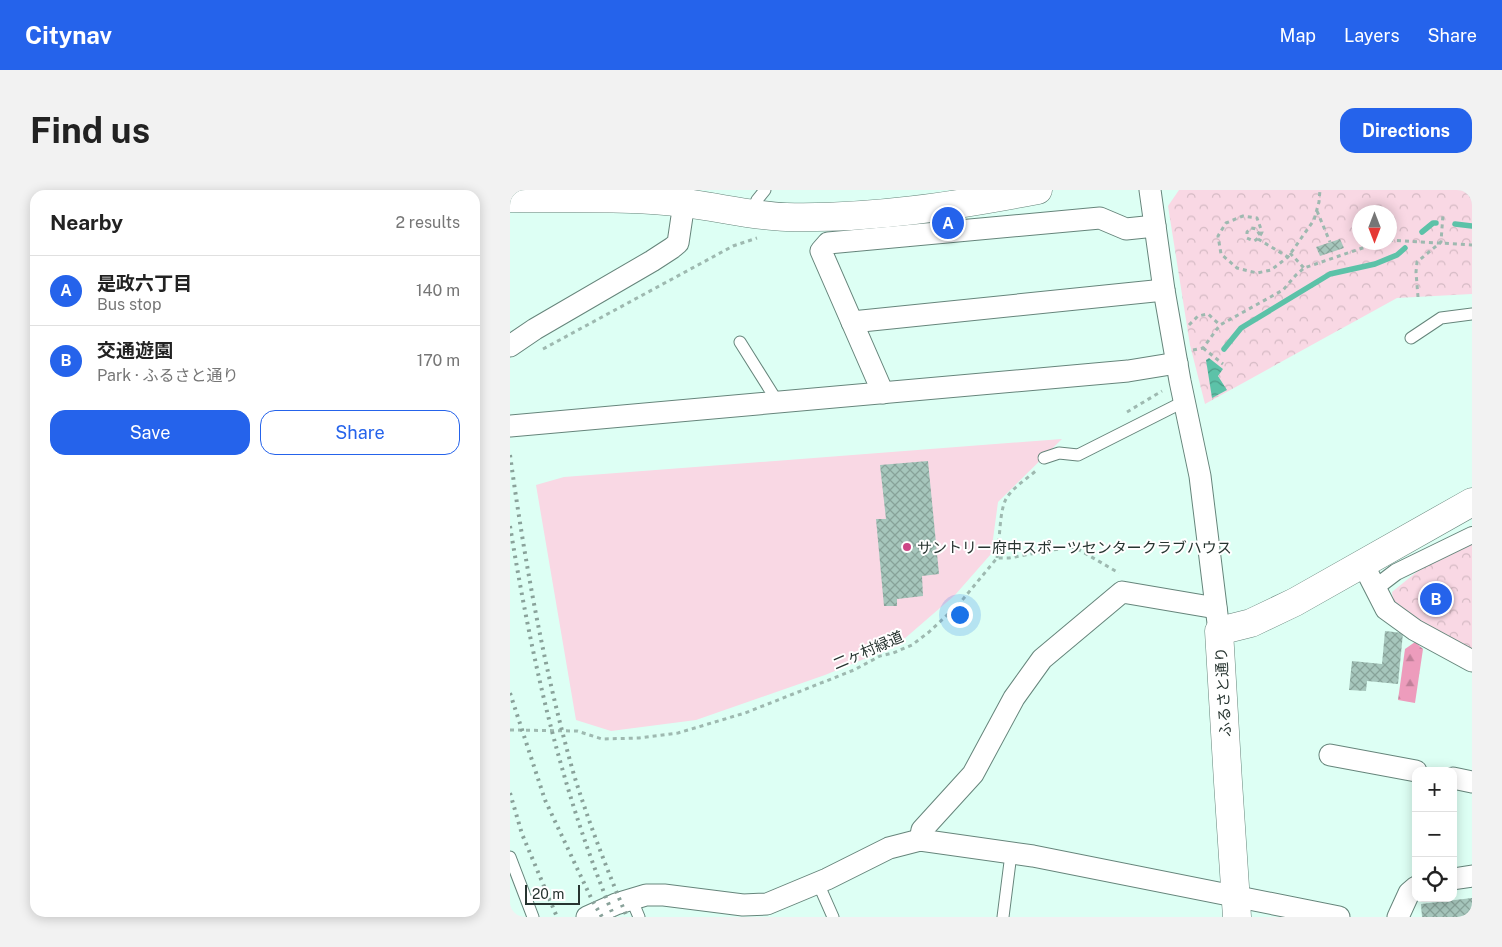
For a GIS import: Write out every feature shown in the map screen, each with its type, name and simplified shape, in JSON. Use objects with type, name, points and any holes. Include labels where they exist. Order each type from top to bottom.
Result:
[{"type":"street","points":[[510,198],[650,200],[684,203],[758,224],[762,216],[810,217],[927,210],[1038,190]]},
{"type":"street","points":[[920,840],[922,830],[973,774],[1014,698],[1042,659],[1122,592],[1218,620],[1200,476],[1164,290],[1150,190]]},
{"type":"street","points":[[510,346],[535,329],[672,248],[678,243],[684,203]]},
{"type":"street","points":[[883,392],[821,251],[828,243],[1100,218],[1126,229],[1155,226]]},
{"type":"street","points":[[852,322],[1164,290]]},
{"type":"street","points":[[510,426],[1128,371],[1175,352]]},
{"type":"street","name":"ふるさと通り","points":[[1237,906],[1218,620],[1251,623],[1295,602],[1472,502]]},
{"type":"street","points":[[1375,588],[1396,572],[1472,535]]},
{"type":"street","points":[[1363,564],[1386,610],[1415,630],[1472,661]]},
{"type":"street","points":[[1330,755],[1412,770]]},
{"type":"street","points":[[1457,779],[1472,782]]},
{"type":"street","points":[[587,917],[635,908],[664,894],[743,905],[767,904],[889,848],[920,840],[1033,856],[1237,906],[1339,917]]},
{"type":"street","points":[[1457,878],[1472,876]]},
{"type":"street","points":[[1398,917],[1412,890]]},
{"type":"lane","points":[[758,224],[757,200],[765,190]]},
{"type":"lane","points":[[1411,338],[1441,318],[1472,314]]},
{"type":"lane","points":[[740,342],[777,402]]},
{"type":"lane","points":[[1044,458],[1058,453],[1078,454],[1185,401]]},
{"type":"lane","points":[[1003,917],[1012,854]]},
{"type":"lane","points":[[510,857],[534,917]]},
{"type":"lane","points":[[818,882],[833,917]]},
{"type":"path","points":[[1304,268],[1289,255],[1259,237],[1262,232],[1257,218],[1243,216],[1226,223],[1218,236],[1222,254],[1237,268],[1257,273],[1271,270],[1289,255],[1314,220],[1320,190]]},
{"type":"path","points":[[1317,211],[1330,242]]},
{"type":"path","points":[[1418,297],[1417,262],[1441,242],[1443,214]]},
{"type":"path","points":[[542,350],[733,246],[758,224]]},
{"type":"path","points":[[1397,240],[1472,245]]},
{"type":"path","points":[[1175,352],[1203,348],[1220,325],[1283,290],[1304,268],[1357,250]]},
{"type":"path","points":[[1175,352],[1198,316],[1208,314],[1220,325]]},
{"type":"path","points":[[1203,348],[1223,364]]},
{"type":"path","name":"二ヶ村緑道","points":[[510,730],[577,731],[602,739],[639,738],[678,733],[745,712],[854,670],[880,656],[912,645],[959,604],[997,558],[1010,558],[1070,547],[1076,548],[1127,578]]},
{"type":"green space","points":[[1179,190],[1472,190],[1472,294],[1397,298],[1205,404],[1190,345],[1168,206]]},
{"type":"green space","points":[[1062,439],[998,502],[991,554],[955,595],[896,646],[825,675],[696,720],[611,731],[576,720],[536,485],[564,477]]},
{"type":"green space","points":[[1472,527],[1472,655],[1394,610],[1392,592]]},
{"type":"green space","points":[[1415,642],[1423,649],[1415,703],[1398,700],[1405,649]]},
{"type":"water","points":[[1209,358],[1223,369],[1218,376],[1227,390],[1212,398],[1206,360]]},
{"type":"building","points":[[1340,239],[1344,248],[1320,256],[1316,247]]},
{"type":"building","name":"サントリー府中スポーツセンタークラブハウス","points":[[928,461],[939,574],[922,576],[923,596],[897,599],[897,606],[884,606],[876,519],[886,519],[880,465]]},
{"type":"building","points":[[1385,631],[1403,633],[1398,684],[1367,681],[1366,691],[1349,690],[1352,661],[1382,664]]},
{"type":"building","points":[[1472,898],[1472,917],[1422,917],[1421,904],[1457,902],[1457,900]]},
{"type":"waterway","points":[[1422,232],[1433,223],[1436,223]]},
{"type":"waterway","points":[[1455,224],[1472,226]]},
{"type":"waterway","points":[[1224,349],[1241,328],[1330,274],[1375,264],[1397,255],[1405,248]]},
{"type":"railway","points":[[510,455],[536,616],[563,736],[586,811],[627,917]]},
{"type":"railway","points":[[510,526],[528,626],[550,725],[578,822],[614,917]]},
{"type":"railway","points":[[510,693],[545,800],[592,900],[602,917]]},
{"type":"railway","points":[[510,793],[522,834],[557,917]]},
{"type":"place","name":"是政六丁目","points":[[948,223]]},
{"type":"place","name":"サントリー府中スポーツセンタークラブハウス","points":[[907,547]]},
{"type":"place","name":"交通遊園","points":[[1436,599]]}]
